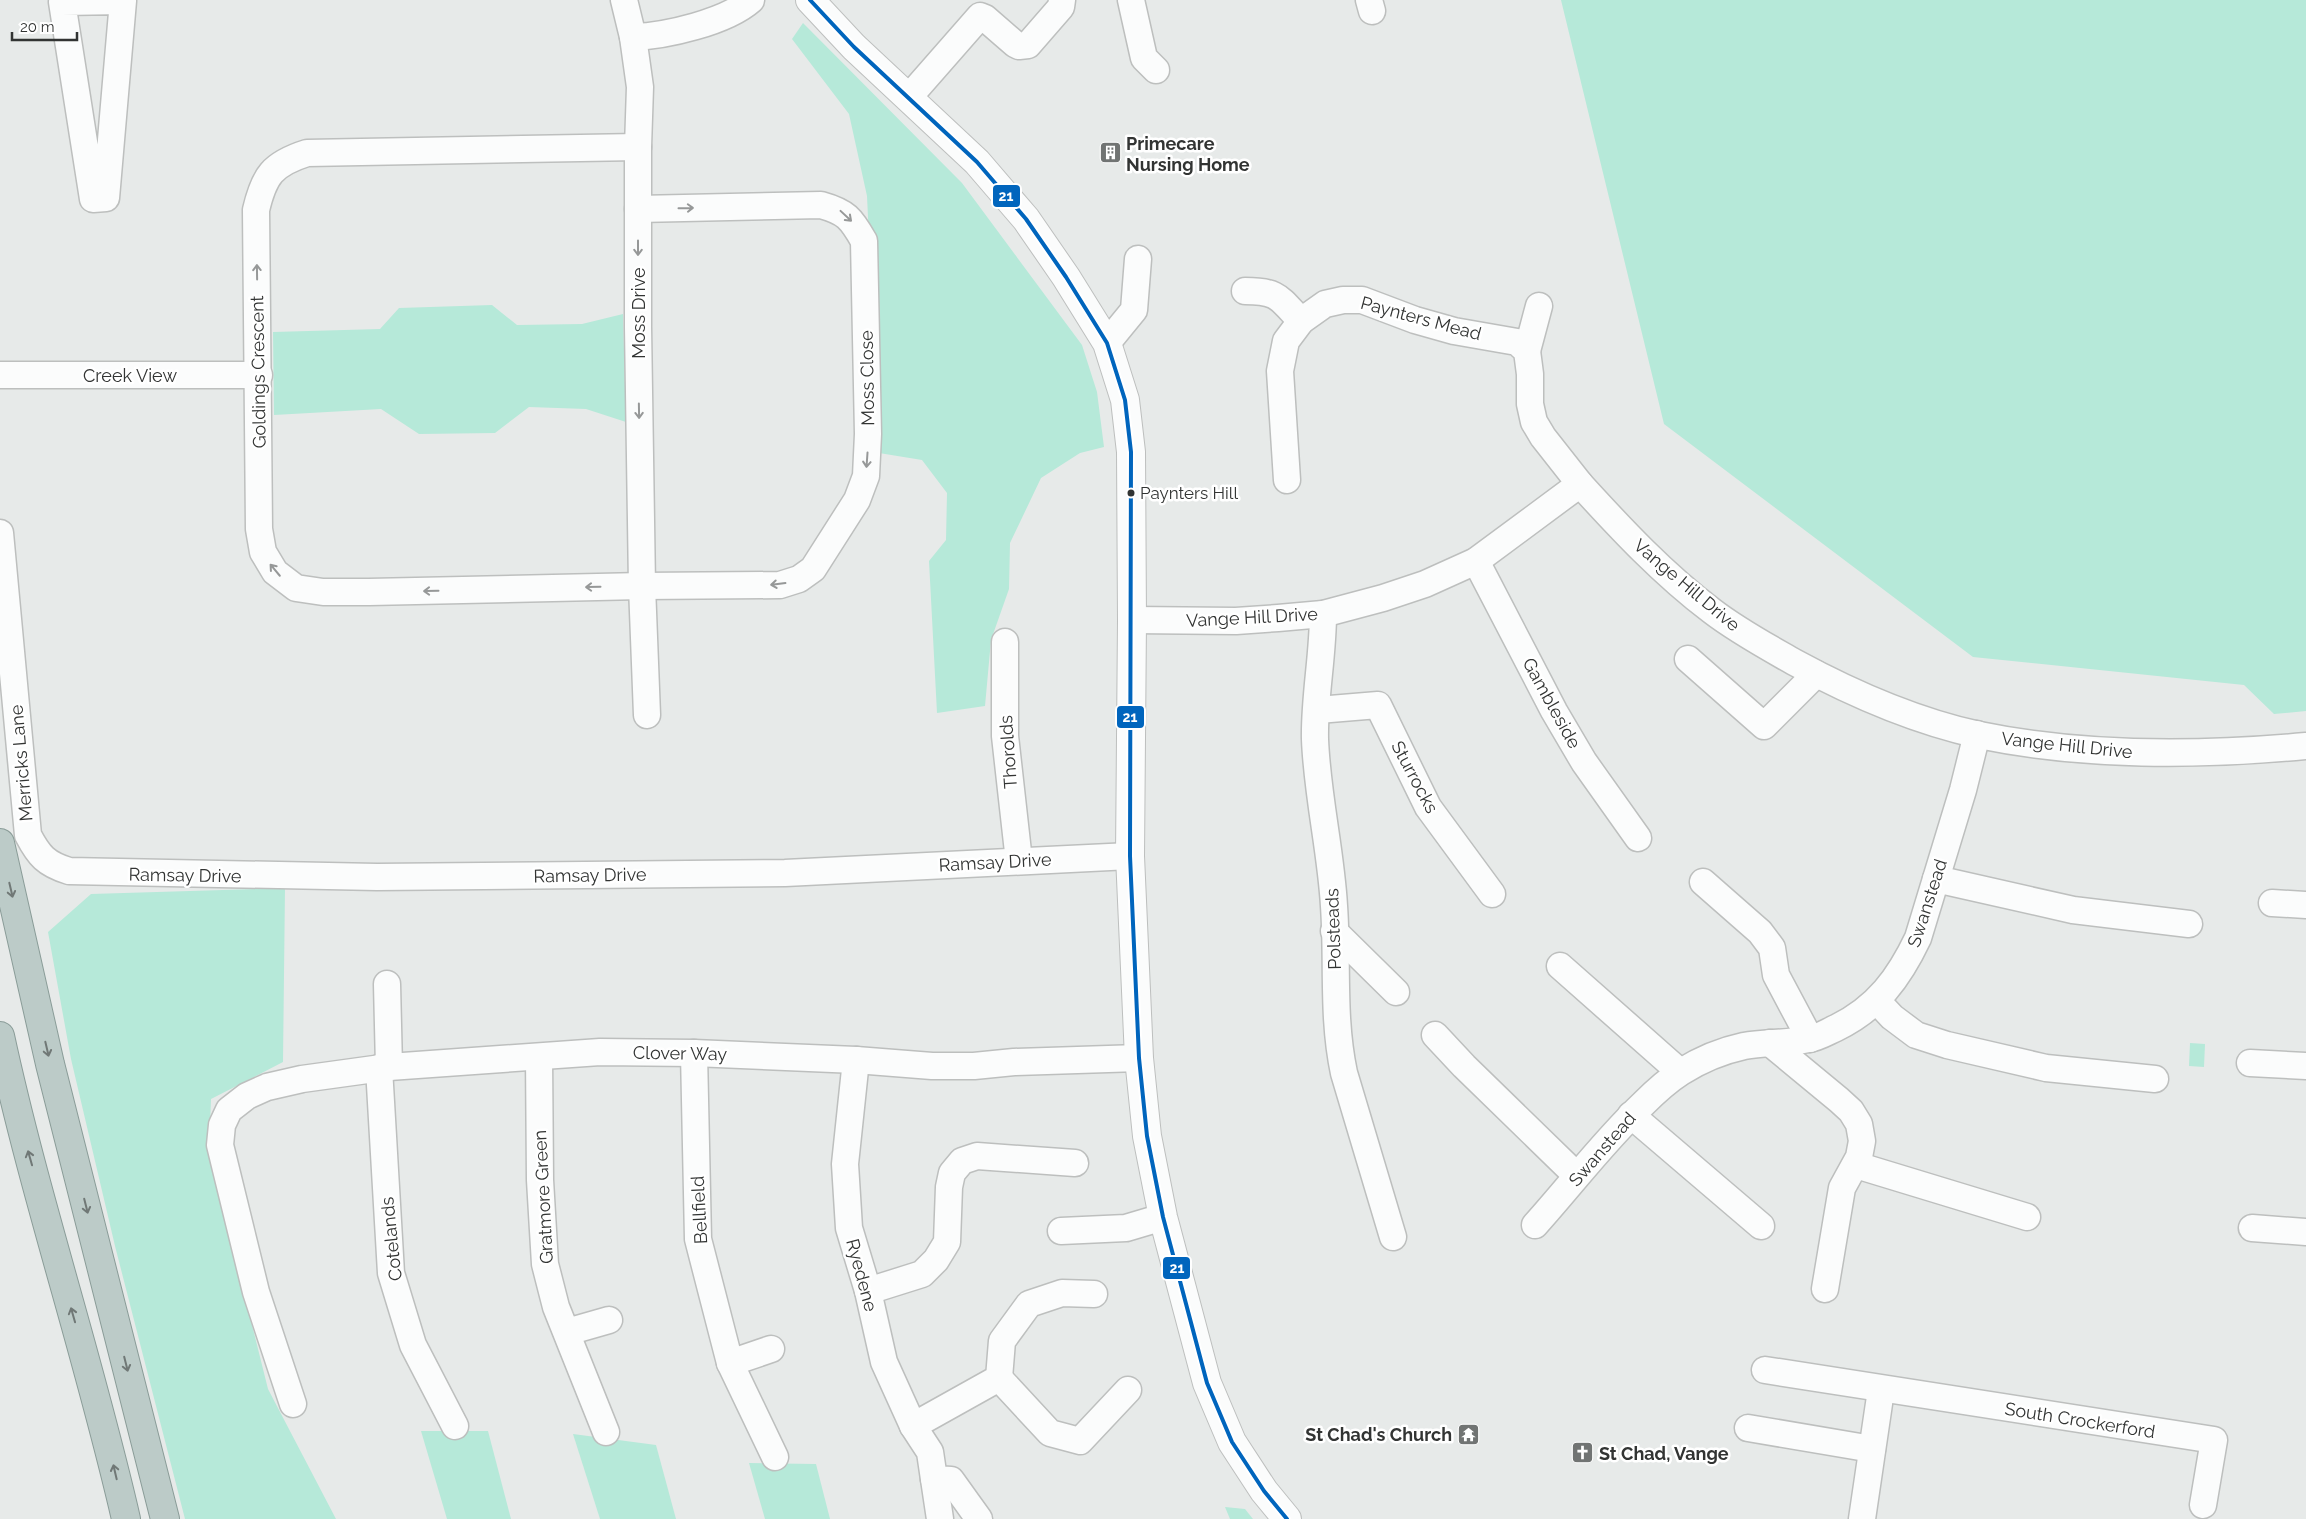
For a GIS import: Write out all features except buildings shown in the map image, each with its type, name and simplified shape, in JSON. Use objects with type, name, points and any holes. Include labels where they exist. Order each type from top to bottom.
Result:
[{"type":"highway","points":[[0,843],[50,1064],[165,1519]]},
{"type":"highway","points":[[0,1036],[15,1104],[106,1431],[126,1519]]},
{"type":"main road","points":[[810,0],[854,47],[977,162],[1026,219],[1066,277],[1107,343],[1125,400],[1130,452],[1132,620],[1130,856],[1139,1058],[1147,1136],[1164,1217],[1207,1383],[1232,1442],[1264,1491],[1287,1519]]},
{"type":"street","name":"Moss Drive","points":[[624,0],[633,37],[640,87],[638,208],[642,586],[647,715]]},
{"type":"street","points":[[633,37],[646,37],[696,26],[743,7],[750,0]]},
{"type":"street","points":[[909,97],[980,16],[985,18],[1015,44],[1020,46],[1028,45],[1061,6],[1062,0]]},
{"type":"street","points":[[1131,0],[1144,58],[1156,70]]},
{"type":"street","points":[[123,1],[106,198],[93,199],[62,2],[123,1]]},
{"type":"street","name":"Goldings Crescent","points":[[638,147],[307,153],[288,159],[273,171],[262,188],[256,210],[259,529],[263,552],[275,572],[296,588],[323,592],[642,586]]},
{"type":"street","name":"Moss Close","points":[[638,208],[821,205],[841,211],[855,225],[864,241],[868,434],[866,476],[857,500],[812,569],[799,579],[780,585],[642,586]]},
{"type":"street","points":[[1107,343],[1134,310],[1138,259]]},
{"type":"street","points":[[1245,291],[1268,291],[1277,296],[1302,321]]},
{"type":"street","name":"Paynters Mead","points":[[1287,480],[1280,370],[1286,341],[1302,321],[1325,304],[1343,300],[1362,300],[1414,320],[1454,331],[1517,342],[1527,351]]},
{"type":"street","points":[[1539,306],[1527,351],[1530,374],[1530,404],[1534,422],[1542,437],[1580,484]]},
{"type":"street","name":"Creek View","points":[[0,375],[259,375]]},
{"type":"street","name":"Vange Hill Drive","points":[[1132,620],[1236,620],[1323,614],[1425,584],[1476,561],[1580,484],[1649,557],[1711,610],[1750,638],[1816,674],[1917,716],[1977,734],[2029,744],[2128,753],[2254,751],[2306,746]]},
{"type":"street","name":"Merricks Lane","points":[[0,533],[28,835],[36,852],[51,865]]},
{"type":"street","name":"Gambleside","points":[[1476,561],[1554,710],[1584,762],[1638,838]]},
{"type":"street","name":"Polsteads","points":[[1323,614],[1323,644],[1315,739],[1334,907],[1335,1016],[1338,1046],[1344,1073],[1393,1237]]},
{"type":"street","name":"Thorolds","points":[[1005,642],[1005,736],[1018,861]]},
{"type":"street","points":[[1688,658],[1764,726],[1816,674]]},
{"type":"street","name":"Sturrocks","points":[[1318,710],[1378,705],[1428,806],[1492,894]]},
{"type":"street","name":"Swanstead","points":[[1535,1225],[1568,1188],[1576,1174],[1631,1115],[1666,1082],[1680,1072],[1703,1059],[1727,1050],[1810,1039],[1858,1017],[1877,1001],[1908,961],[1918,938],[1977,734]]},
{"type":"street","name":"Ramsay Drive","points":[[51,865],[69,871],[87,873],[377,877],[785,873],[1130,856]]},
{"type":"street","points":[[1936,880],[2073,910],[2189,924]]},
{"type":"street","points":[[1703,882],[1760,932],[1772,948],[1776,975],[1810,1039]]},
{"type":"street","points":[[2272,903],[2306,905]]},
{"type":"street","points":[[1334,931],[1396,992]]},
{"type":"street","points":[[1560,966],[1680,1072]]},
{"type":"street","name":"Cotelands","points":[[387,984],[384,1067],[391,1273],[413,1345],[455,1426]]},
{"type":"street","points":[[1877,1001],[1892,1017],[1916,1035],[1948,1045],[2046,1068],[2156,1079]]},
{"type":"street","points":[[1435,1035],[1464,1066],[1576,1174]]},
{"type":"street","points":[[1770,1043],[1851,1111],[1859,1124],[1862,1141],[1856,1165],[1842,1188],[1825,1289]]},
{"type":"street","name":"Clover Way","points":[[293,1404],[256,1292],[220,1145],[222,1125],[229,1110],[247,1096],[267,1087],[302,1079],[384,1067],[600,1052],[694,1053],[856,1060],[917,1065],[974,1066],[1014,1062],[1139,1058]]},
{"type":"street","name":"Bellfield","points":[[694,1053],[698,1239],[730,1363],[775,1457]]},
{"type":"street","name":"Gratmore Green","points":[[538,1057],[540,1180],[545,1264],[556,1307],[606,1432]]},
{"type":"street","name":"Ryedene","points":[[856,1060],[845,1164],[849,1228],[868,1291],[884,1362],[913,1426],[930,1452],[940,1519]]},
{"type":"street","points":[[2250,1063],[2306,1066]]},
{"type":"street","points":[[1631,1115],[1761,1226]]},
{"type":"street","points":[[868,1291],[922,1274],[936,1260],[947,1242],[949,1187],[952,1173],[962,1161],[976,1156],[1075,1162]]},
{"type":"street","points":[[1856,1165],[2027,1217]]},
{"type":"street","points":[[1061,1231],[1126,1228],[1164,1217]]},
{"type":"street","points":[[2252,1228],[2306,1232]]},
{"type":"street","points":[[1094,1294],[1062,1293],[1029,1304],[1002,1341],[999,1378],[1050,1433],[1080,1441],[1128,1390]]},
{"type":"street","points":[[567,1332],[609,1320]]},
{"type":"street","points":[[730,1363],[771,1349]]},
{"type":"street","name":"South Crockerford","points":[[1766,1370],[1881,1390],[2214,1440],[2203,1505]]},
{"type":"street","points":[[913,1426],[999,1378]]},
{"type":"street","points":[[1862,1519],[1881,1390]]},
{"type":"street","points":[[1748,1428],[1872,1450]]},
{"type":"street","points":[[934,1478],[951,1480],[979,1519]]},
{"type":"green space","points":[[1561,0],[2306,0],[2306,711],[2274,714],[2244,685],[1973,657],[1664,424]]},
{"type":"green space","points":[[803,23],[962,183],[1082,345],[1097,392],[1104,447],[1080,453],[1041,478],[1010,543],[1009,589],[991,640],[985,706],[937,713],[929,561],[946,540],[947,493],[922,460],[879,453],[867,196],[849,114],[792,39]]},
{"type":"green space","points":[[492,305],[517,325],[582,324],[623,314],[626,422],[586,409],[529,407],[495,433],[419,434],[381,409],[274,415],[273,332],[380,329],[399,308]]},
{"type":"green space","points":[[285,888],[283,1062],[211,1099],[209,1153],[268,1389],[336,1519],[185,1519],[115,1246],[71,1059],[48,932],[91,894]]},
{"type":"green space","points":[[2190,1043],[2205,1044],[2204,1067],[2189,1066]]},
{"type":"green space","points":[[421,1431],[488,1431],[511,1519],[447,1519]]},
{"type":"green space","points":[[573,1434],[656,1445],[676,1519],[600,1519]]},
{"type":"green space","points":[[749,1463],[816,1464],[830,1519],[765,1519]]},
{"type":"green space","points":[[1225,1507],[1245,1509],[1253,1519],[1230,1519]]},
{"type":"transit line","name":"21","points":[[810,0],[854,47],[977,162],[1026,219],[1066,277],[1107,343],[1125,400],[1131,452],[1130,856],[1139,1058],[1147,1136],[1163,1217],[1207,1383],[1232,1442],[1264,1491],[1287,1519]]},
{"type":"place","name":"Primecare Nursing Home","points":[[1110,153]]},
{"type":"place","name":"Paynters Hill","points":[[1131,493]]},
{"type":"place","name":"St Chad's Church","points":[[1468,1434]]},
{"type":"place","name":"St Chad, Vange","points":[[1583,1453]]}]
